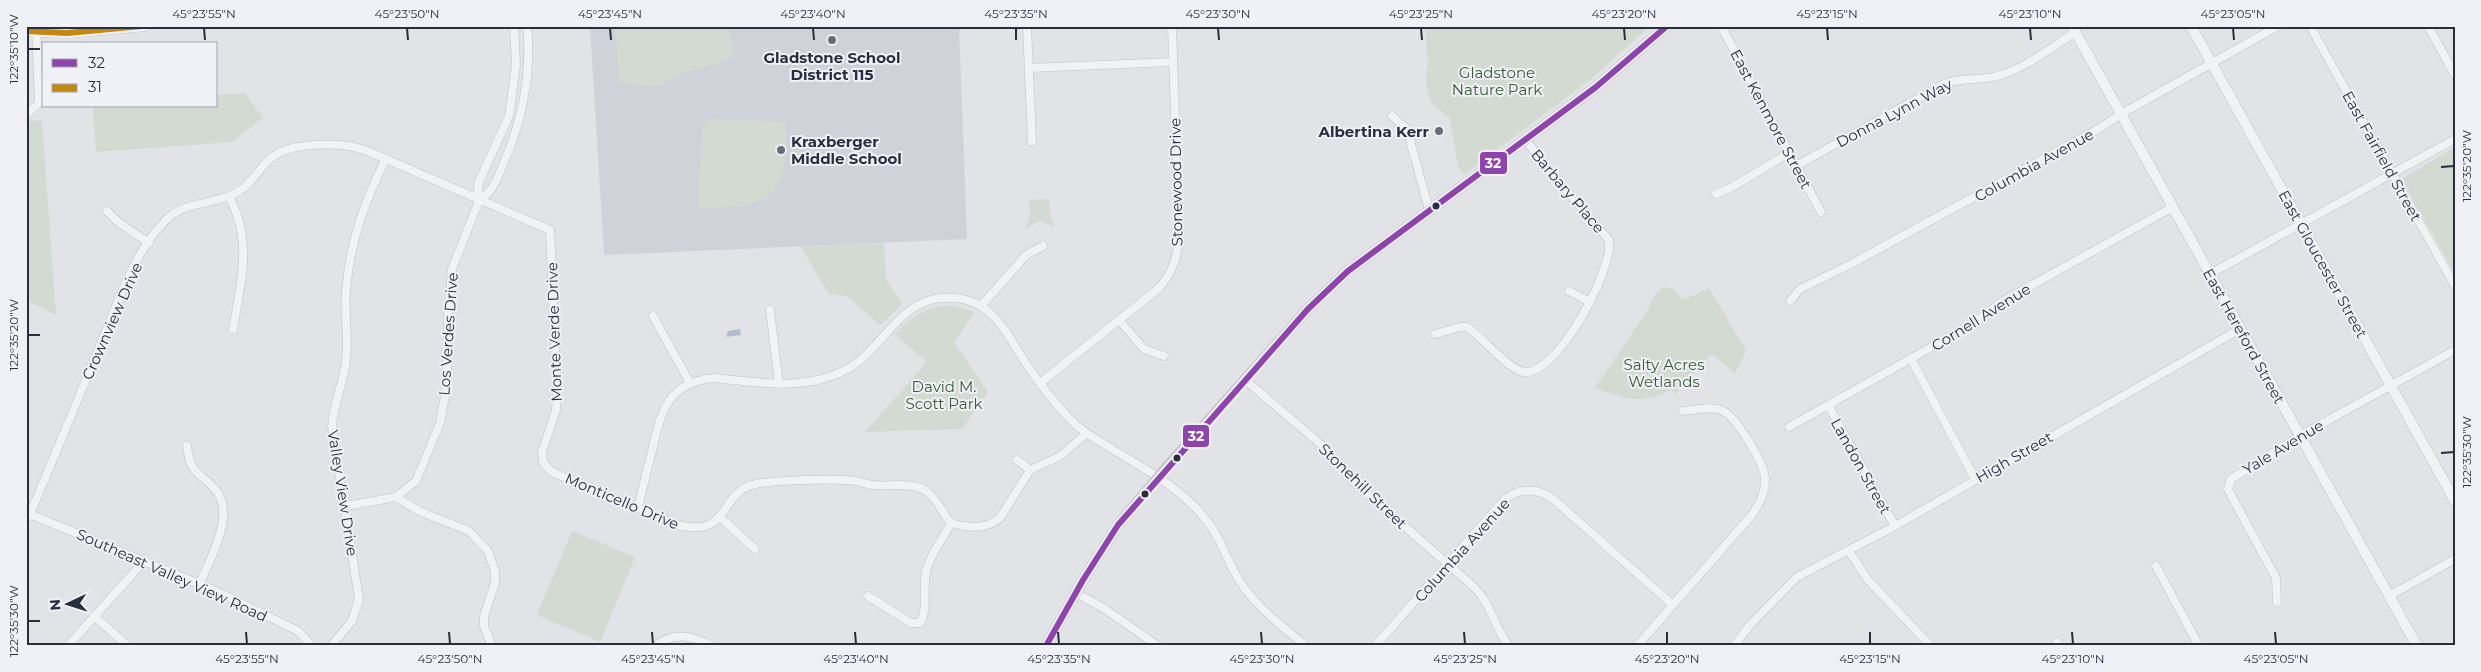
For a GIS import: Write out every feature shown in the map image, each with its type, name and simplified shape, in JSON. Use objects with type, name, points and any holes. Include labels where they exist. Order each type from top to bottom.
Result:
[{"type":"main road","points":[[1046,646],[1076,592],[1118,525],[1244,379],[1337,280],[1596,87],[1667,26]]},
{"type":"street","points":[[26,114],[39,103],[33,30],[98,31],[145,26]]},
{"type":"street","name":"Los Verdes Drive","points":[[346,506],[396,497],[416,481],[440,424],[446,385],[449,289],[452,269],[478,201],[478,184],[506,124],[514,92],[516,52],[514,26]]},
{"type":"street","name":"Los Verdes Drive","points":[[478,201],[492,191],[515,137],[522,114],[529,62],[527,26]]},
{"type":"street","points":[[1027,26],[1032,142]]},
{"type":"street","name":"Stonewood Drive","points":[[1040,383],[1120,321],[1163,284],[1177,258],[1179,230],[1172,26]]},
{"type":"street","name":"East Kenmore Street","points":[[1721,26],[1821,212]]},
{"type":"street","name":"East Gloucester Street","points":[[2191,26],[2455,501]]},
{"type":"street","name":"Columbia Avenue","points":[[1790,301],[1800,289],[1887,245],[2100,128],[2121,114],[2278,26]]},
{"type":"street","name":"East Fairfield Street","points":[[2310,26],[2455,286]]},
{"type":"street","points":[[2428,26],[2455,74]]},
{"type":"street","name":"East Hereford Street","points":[[2074,29],[2416,645]]},
{"type":"street","name":"Donna Lynn Way","points":[[1796,166],[1944,84],[1955,80],[1996,76],[2011,72],[2074,29]]},
{"type":"street","points":[[1029,68],[1173,62]]},
{"type":"street","points":[[1392,116],[1407,129],[1429,210]]},
{"type":"street","points":[[2210,274],[2455,139]]},
{"type":"street","name":"Barbary Place","points":[[1435,334],[1460,327],[1468,327],[1516,369],[1531,372],[1541,367],[1560,348],[1576,327],[1607,266],[1610,252],[1609,240],[1544,165],[1526,140]]},
{"type":"street","name":"Crownview Drive","points":[[28,515],[130,273],[149,243],[166,220],[179,210],[229,197],[242,189],[270,159],[281,151],[290,148],[330,145],[351,146],[550,230]]},
{"type":"street","points":[[1716,194],[1732,187],[1789,153]]},
{"type":"street","name":"Valley View Drive","points":[[331,646],[352,621],[359,599],[346,506],[332,427],[334,407],[346,359],[346,292],[352,247],[364,204],[385,160]]},
{"type":"street","points":[[229,197],[236,209],[241,226],[244,258],[233,329]]},
{"type":"street","name":"Cornell Avenue","points":[[1789,427],[1976,322],[2003,301],[2172,207]]},
{"type":"street","points":[[107,211],[118,222],[149,243]]},
{"type":"street","name":"Monte Verde Drive","points":[[542,462],[542,452],[556,410],[557,393],[550,230]]},
{"type":"street","points":[[982,305],[1026,255],[1043,246]]},
{"type":"street","points":[[1568,291],[1590,302]]},
{"type":"street","points":[[638,507],[661,412],[673,395],[690,383],[713,378],[779,384],[816,381],[848,369],[874,350],[900,318],[925,302],[940,298],[956,298],[982,305],[1009,334],[1040,383],[1069,418],[1086,434],[1170,485],[1202,515],[1220,541],[1239,580],[1248,593],[1268,614],[1306,646]]},
{"type":"street","points":[[770,310],[779,384]]},
{"type":"street","points":[[654,316],[690,383]]},
{"type":"street","points":[[1120,321],[1144,349],[1164,356]]},
{"type":"street","name":"High Street","points":[[1734,646],[1749,626],[1788,584],[1797,577],[1895,526],[2240,329]]},
{"type":"street","name":"Yale Avenue","points":[[2276,602],[2276,578],[2228,489],[2230,482],[2234,477],[2300,437],[2455,350]]},
{"type":"street","points":[[1911,359],[1975,479]]},
{"type":"street","name":"Stonehill Street","points":[[1244,379],[1330,452],[1352,480],[1482,596],[1492,612],[1500,632],[1510,646]]},
{"type":"street","name":"Landon Street","points":[[1828,405],[1895,526]]},
{"type":"street","points":[[1637,646],[1751,516],[1760,504],[1764,490],[1765,476],[1761,466],[1735,419],[1724,410],[1711,407],[1683,411]]},
{"type":"street","points":[[868,596],[911,623],[920,623],[925,614],[927,565],[951,523],[981,528],[993,524],[1007,509],[1030,470],[1060,456],[1086,434]]},
{"type":"street","points":[[187,446],[189,464],[217,491],[224,520],[200,584]]},
{"type":"street","points":[[1017,460],[1030,470]]},
{"type":"street","name":"Monticello Drive","points":[[542,462],[552,472],[677,525],[689,528],[708,525],[720,517],[738,493],[753,484],[848,480],[873,485],[912,485],[931,495],[942,513],[951,523]]},
{"type":"street","name":"Columbia Avenue","points":[[1376,646],[1505,499],[1518,492],[1535,491],[1552,498],[1673,605]]},
{"type":"street","points":[[396,497],[420,512],[459,527],[476,537],[492,560],[496,583],[484,616],[484,626],[492,646]]},
{"type":"street","name":"Southeast Valley View Road","points":[[28,515],[200,584],[298,631],[312,646]]},
{"type":"street","points":[[720,517],[755,549]]},
{"type":"street","points":[[1848,550],[1868,580],[1931,646]]},
{"type":"street","points":[[68,646],[144,560]]},
{"type":"street","points":[[2389,596],[2455,560]]},
{"type":"street","points":[[2156,566],[2198,646]]},
{"type":"street","points":[[1076,592],[1105,609],[1158,646]]},
{"type":"street","points":[[94,616],[128,646]]},
{"type":"street","points":[[656,646],[668,638],[680,636],[692,637],[713,646]]},
{"type":"shaded area","name":"Kraxberger Middle School","points":[[590,26],[959,26],[967,239],[604,255]]},
{"type":"green space","points":[[615,26],[728,26],[734,52],[728,60],[684,73],[658,86],[619,83]]},
{"type":"green space","name":"Gladstone Nature Park","points":[[1425,26],[1650,26],[1592,78],[1465,174],[1458,166],[1450,118],[1430,100],[1426,82],[1428,66]]},
{"type":"green space","points":[[245,93],[263,118],[232,142],[96,152],[93,108],[218,108],[218,95]]},
{"type":"green space","points":[[710,119],[786,121],[784,167],[779,182],[771,193],[760,201],[744,206],[698,208],[702,132],[703,126]]},
{"type":"green space","points":[[42,120],[56,315],[26,300],[26,122]]},
{"type":"green space","points":[[2455,147],[2455,274],[2402,179]]},
{"type":"green space","points":[[1049,199],[1050,215],[1055,227],[1040,221],[1025,229],[1030,218],[1029,200]]},
{"type":"green space","points":[[884,243],[886,279],[902,304],[880,325],[847,296],[829,294],[800,246]]},
{"type":"green space","name":"Salty Acres Wetlands","points":[[1664,287],[1673,289],[1681,299],[1686,299],[1709,288],[1746,351],[1735,373],[1712,354],[1677,386],[1679,391],[1674,394],[1672,390],[1650,398],[1634,399],[1595,388],[1648,309],[1657,292]]},
{"type":"green space","name":"David M. Scott Park","points":[[951,305],[975,312],[954,343],[988,392],[962,429],[865,432],[927,362],[895,334],[913,317],[927,310]]},
{"type":"green space","points":[[572,531],[635,557],[600,642],[537,615]]},
{"type":"water","points":[[740,329],[741,335],[726,337],[728,331]]},
{"type":"transit line","name":"31","points":[[26,31],[67,33],[142,26]]},
{"type":"transit line","name":"32","points":[[1046,646],[1083,580],[1118,525],[1308,309],[1348,271],[1596,87],[1667,26]]},
{"type":"place","name":"Gladstone School District 115","points":[[832,40]]},
{"type":"place","name":"Albertina Kerr","points":[[1439,131]]},
{"type":"place","name":"Kraxberger Middle School","points":[[781,150]]}]
